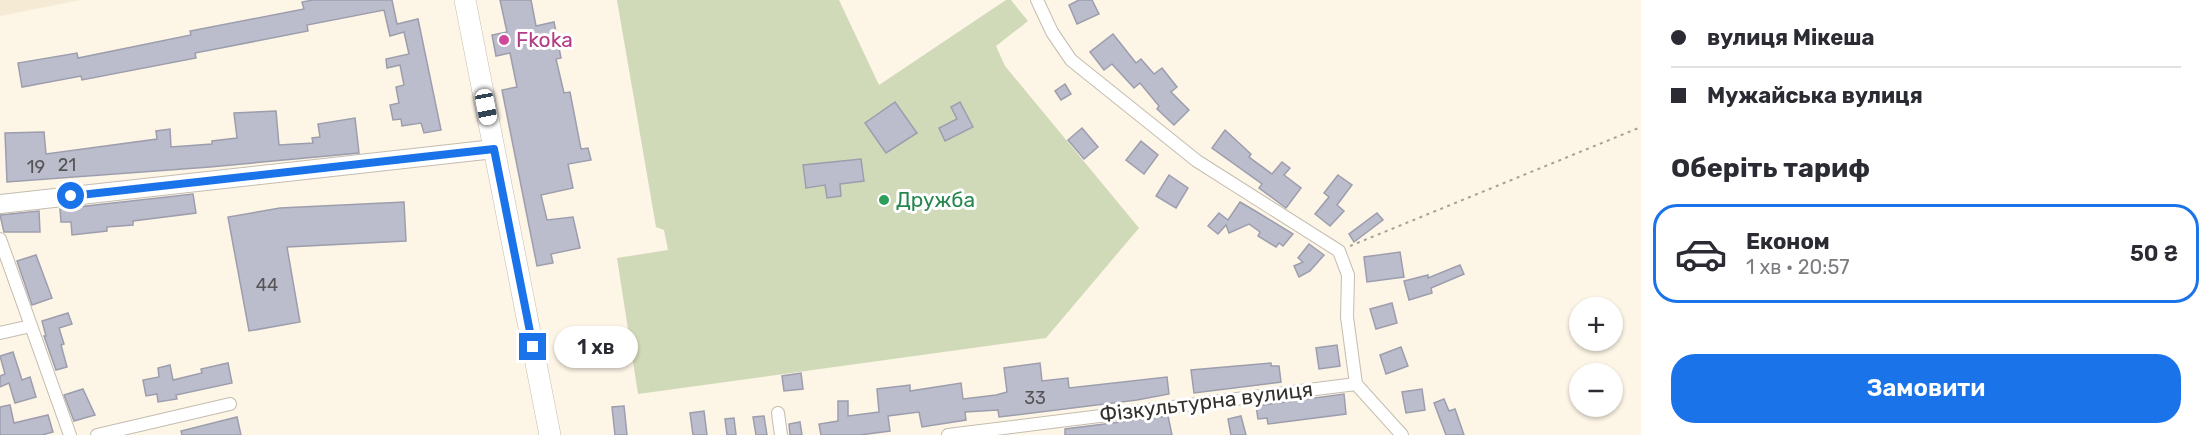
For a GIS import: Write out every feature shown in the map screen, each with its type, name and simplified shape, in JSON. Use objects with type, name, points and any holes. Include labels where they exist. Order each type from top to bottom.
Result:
[{"type":"highway","points":[[465,0],[550,435]]},
{"type":"main road","points":[[0,204],[494,149]]},
{"type":"street","points":[[1038,0],[1052,32],[1071,60],[1095,80],[1197,161],[1340,251],[1348,275],[1347,317],[1356,384],[1402,435]]},
{"type":"street","points":[[0,239],[70,435]]},
{"type":"street","points":[[0,333],[31,326]]},
{"type":"street","name":"Фізкультурна вулиця","points":[[948,435],[1356,384]]},
{"type":"street","points":[[97,435],[230,404]]},
{"type":"street","points":[[778,413],[781,435]]},
{"type":"path","points":[[1340,251],[1641,127]]},
{"type":"shaded area","points":[[0,0],[80,0],[0,16]]},
{"type":"green space","name":"Дружба","points":[[617,0],[839,0],[879,85],[1006,0],[1011,0],[1028,21],[996,46],[1005,66],[1139,228],[1046,338],[638,394],[617,258],[668,250],[664,230],[656,227]]},
{"type":"building","points":[[392,0],[397,24],[418,19],[441,130],[424,133],[421,123],[402,126],[401,119],[393,120],[390,105],[399,103],[396,87],[404,85],[400,65],[387,68],[386,59],[409,54],[404,32],[390,36],[384,10],[307,25],[308,31],[195,53],[196,58],[82,80],[81,76],[22,87],[18,63],[77,53],[78,58],[191,35],[190,31],[304,9],[302,2]]},
{"type":"building","points":[[500,0],[531,0],[536,26],[554,22],[561,58],[556,59],[564,93],[570,92],[581,149],[588,148],[591,160],[568,164],[573,188],[541,195],[547,220],[573,217],[580,248],[551,254],[553,263],[537,266],[502,90],[517,87],[510,53],[496,56],[492,35],[507,32]]},
{"type":"building","points":[[1079,0],[1092,0],[1099,14],[1077,24],[1069,5]]},
{"type":"building","points":[[1113,34],[1136,63],[1141,59],[1154,74],[1162,68],[1177,87],[1171,92],[1189,110],[1174,125],[1157,109],[1159,106],[1140,83],[1134,88],[1112,64],[1104,70],[1090,52]]},
{"type":"building","points":[[1065,84],[1071,94],[1061,100],[1055,91]]},
{"type":"building","points":[[895,102],[917,133],[886,153],[865,123]]},
{"type":"building","points":[[960,102],[973,127],[945,141],[939,128],[957,119],[951,107]]},
{"type":"building","points":[[276,111],[279,145],[313,143],[312,138],[320,137],[318,124],[355,118],[359,153],[7,182],[5,133],[44,132],[46,154],[157,139],[156,131],[170,129],[171,147],[212,144],[212,141],[237,138],[234,113]]},
{"type":"building","points":[[1082,128],[1098,147],[1084,159],[1068,140]]},
{"type":"building","points":[[1225,130],[1251,154],[1249,157],[1272,174],[1282,162],[1290,168],[1284,175],[1301,188],[1286,208],[1259,188],[1262,184],[1212,148]]},
{"type":"building","points":[[1141,141],[1158,155],[1144,174],[1126,160]]},
{"type":"building","points":[[861,159],[864,181],[840,184],[841,196],[827,198],[825,185],[806,188],[803,165]]},
{"type":"building","points":[[1169,175],[1188,188],[1176,208],[1156,196]]},
{"type":"building","points":[[1338,175],[1352,185],[1337,205],[1344,211],[1330,226],[1315,214],[1329,197],[1324,193]]},
{"type":"building","points":[[193,194],[196,213],[133,221],[133,225],[107,227],[107,231],[72,235],[71,222],[61,222],[60,209]]},
{"type":"building","points":[[404,202],[406,241],[287,247],[300,322],[249,331],[228,217],[280,208]]},
{"type":"building","points":[[1240,202],[1293,234],[1283,246],[1279,243],[1276,247],[1258,236],[1260,232],[1249,224],[1229,233],[1226,225],[1218,234],[1208,226],[1219,213],[1228,220]]},
{"type":"building","points":[[39,211],[40,232],[4,232],[0,215]]},
{"type":"building","points":[[1377,213],[1383,220],[1354,242],[1349,234]]},
{"type":"building","points":[[1309,244],[1324,255],[1310,271],[1299,277],[1294,266],[1303,262],[1298,258]]},
{"type":"building","points":[[1400,252],[1404,277],[1367,282],[1364,257]]},
{"type":"building","points":[[36,255],[52,298],[32,305],[17,261]]},
{"type":"building","points":[[1460,265],[1464,274],[1431,288],[1432,293],[1409,300],[1404,281],[1428,275],[1428,278]]},
{"type":"building","points":[[1392,303],[1397,323],[1376,329],[1370,309]]},
{"type":"building","points":[[68,313],[72,324],[59,328],[67,367],[56,370],[44,336],[46,336],[42,321]]},
{"type":"building","points":[[1337,345],[1340,366],[1319,369],[1316,348]]},
{"type":"building","points":[[1401,347],[1408,366],[1386,374],[1380,355]]},
{"type":"building","points":[[13,352],[22,380],[30,377],[36,397],[15,403],[9,383],[0,387],[0,376],[5,374],[0,356]]},
{"type":"building","points":[[228,363],[232,383],[176,395],[177,399],[158,402],[157,394],[146,396],[143,380],[159,377],[158,368],[170,365],[173,380],[202,373],[201,369]]},
{"type":"building","points":[[1040,363],[1042,381],[1068,378],[1069,388],[1167,377],[1169,394],[999,417],[998,410],[965,412],[966,420],[922,427],[919,412],[888,416],[890,431],[860,435],[821,435],[819,424],[838,421],[838,401],[848,401],[848,416],[879,412],[877,389],[910,385],[910,391],[961,383],[963,399],[996,395],[1007,392],[1004,368]]},
{"type":"building","points":[[1271,363],[1271,366],[1279,366],[1281,382],[1194,393],[1191,370]]},
{"type":"building","points":[[801,373],[803,389],[784,391],[782,376]]},
{"type":"building","points":[[83,389],[95,415],[74,421],[64,395]]},
{"type":"building","points":[[1422,389],[1425,410],[1406,413],[1402,392]]},
{"type":"building","points":[[1344,394],[1346,414],[1268,424],[1267,418],[1258,419],[1256,406]]},
{"type":"building","points":[[1444,399],[1449,411],[1455,409],[1464,435],[1446,435],[1434,403]]},
{"type":"building","points":[[10,405],[14,423],[48,415],[53,432],[42,435],[0,435],[0,407]]},
{"type":"building","points":[[624,406],[627,435],[615,435],[612,407]]},
{"type":"building","points":[[704,411],[707,435],[693,435],[690,413]]},
{"type":"building","points":[[764,416],[767,435],[756,435],[753,417]]},
{"type":"building","points":[[1168,416],[1172,435],[1065,435],[1065,429]]},
{"type":"building","points":[[1241,416],[1246,435],[1231,435],[1228,419]]},
{"type":"building","points":[[237,417],[241,435],[182,435],[181,431]]},
{"type":"building","points":[[734,418],[736,435],[727,435],[725,419]]},
{"type":"building","points":[[800,422],[802,435],[790,435],[789,424]]},
{"type":"place","name":"Fkoka","points":[[504,40]]},
{"type":"place","name":"Дружба","points":[[884,200]]},
{"type":"route","points":[[71,196],[494,149],[533,347]]}]
